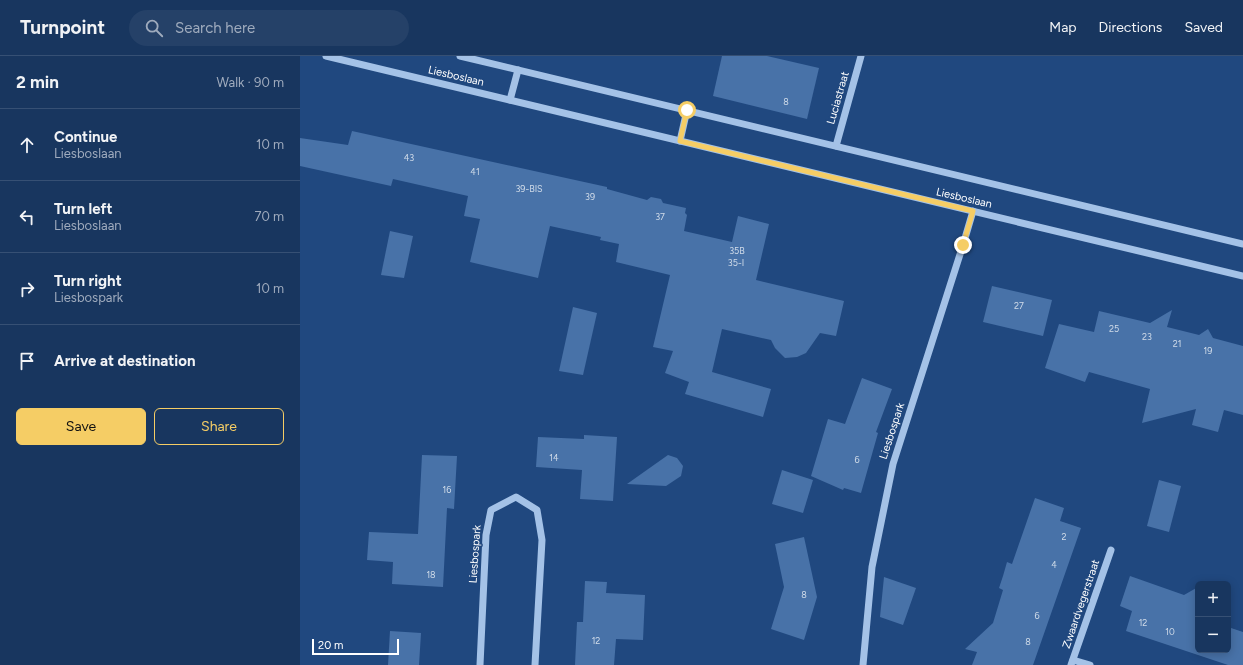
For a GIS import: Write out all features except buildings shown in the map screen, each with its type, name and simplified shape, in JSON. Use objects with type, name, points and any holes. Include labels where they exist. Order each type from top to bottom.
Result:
[{"type":"street","name":"Liesboslaan","points":[[326,56],[1243,276]]},
{"type":"street","name":"Liesboslaan","points":[[460,56],[1243,244]]},
{"type":"street","name":"Luciastraat","points":[[836,146],[862,56]]},
{"type":"street","points":[[510,100],[518,70]]},
{"type":"street","points":[[680,141],[687,110]]},
{"type":"street","name":"Liesbospark","points":[[863,665],[872,567],[893,464],[961,253],[973,211]]},
{"type":"street","name":"Liesbospark","points":[[480,665],[486,536],[491,510],[516,497],[537,510],[542,540],[535,665]]},
{"type":"street","name":"Zwaardvegerstraat","points":[[1072,662],[1111,550]]},
{"type":"street","points":[[1072,662],[1090,665]]},
{"type":"route","points":[[687,110],[680,141],[973,211],[963,245]]}]
